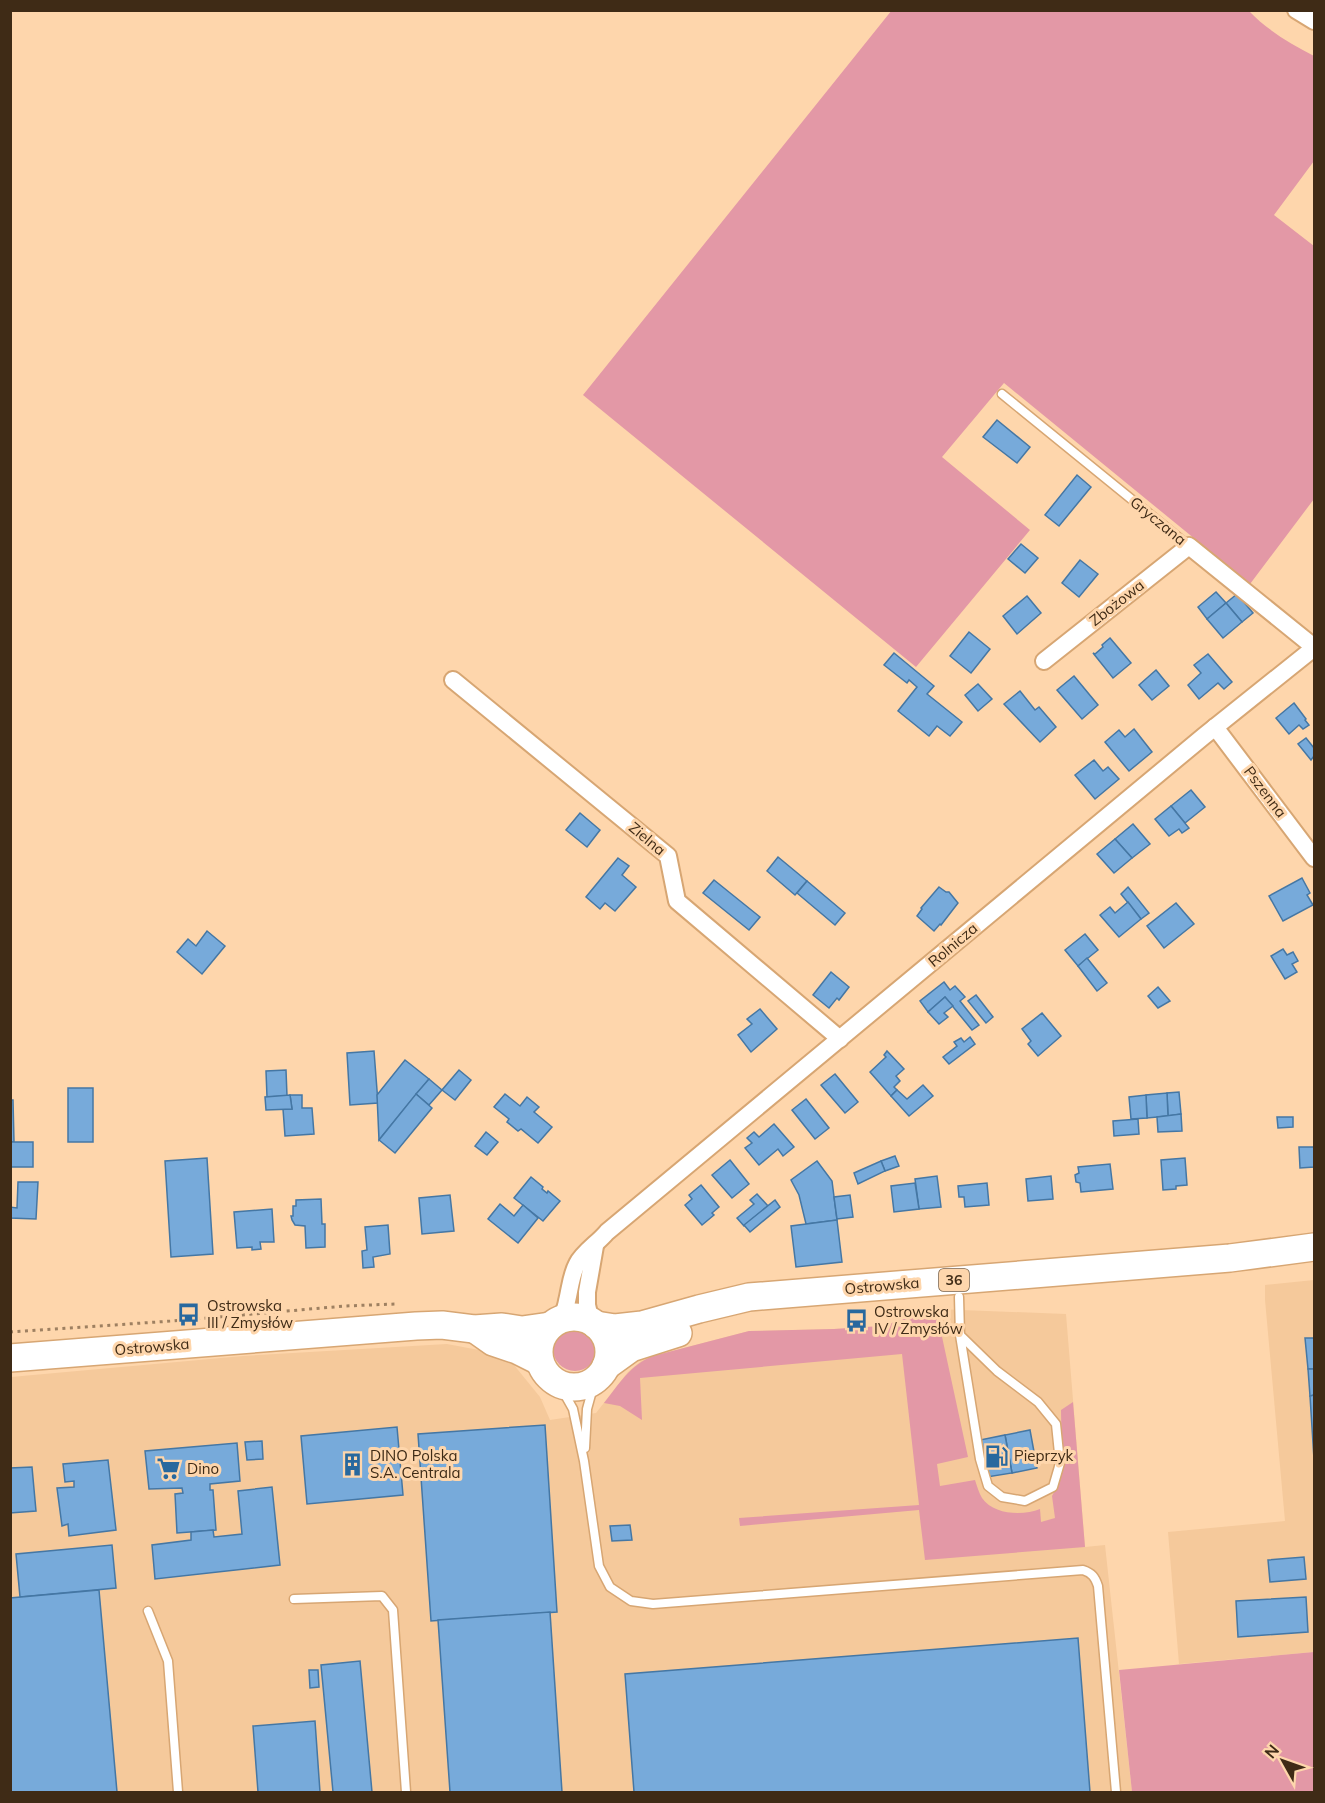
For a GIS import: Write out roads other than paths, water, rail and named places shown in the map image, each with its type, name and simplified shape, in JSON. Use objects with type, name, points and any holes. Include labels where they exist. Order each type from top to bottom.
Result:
[{"type":"main road","name":"Ostrowska","points":[[594,1323],[615,1328],[642,1325],[749,1297],[1230,1258],[1314,1247]]},
{"type":"main road","name":"Ostrowska","points":[[601,1373],[631,1348],[752,1314],[1280,1270],[1314,1265]]},
{"type":"main road","name":"36","points":[[555,1323],[573,1317],[594,1323]]},
{"type":"main road","name":"Ostrowska","points":[[10,1358],[416,1326],[442,1325],[474,1329],[502,1327],[522,1330],[555,1323]]},
{"type":"main road","points":[[539,1361],[540,1342],[555,1323]]},
{"type":"main road","points":[[594,1323],[607,1341],[609,1353],[601,1373]]},
{"type":"main road","name":"Ostrowska","points":[[474,1329],[493,1342],[539,1361]]},
{"type":"main road","name":"36","points":[[539,1361],[549,1377],[559,1384],[578,1387],[601,1373]]},
{"type":"street","points":[[1296,10],[1314,21]]},
{"type":"street","name":"Gryczana","points":[[1189,546],[1314,648]]},
{"type":"street","name":"Zbożowa","points":[[1044,661],[1189,546]]},
{"type":"street","name":"Rolnicza","points":[[555,1323],[567,1304],[572,1276],[577,1264],[607,1232],[1215,727],[1314,648]]},
{"type":"street","name":"Zielna","points":[[453,680],[668,856],[677,901],[840,1039]]},
{"type":"street","name":"Pszenna","points":[[1215,727],[1314,858]]},
{"type":"street","points":[[594,1323],[587,1305],[587,1292],[595,1246]]},
{"type":"lane","name":"Gryczana","points":[[1002,394],[1189,546]]},
{"type":"lane","points":[[959,1297],[960,1335],[980,1459],[988,1486],[1002,1497],[1025,1501],[1053,1487],[1060,1463],[1056,1424],[1038,1401],[997,1371],[960,1335]]},
{"type":"lane","points":[[584,1461],[587,1409],[601,1373]]},
{"type":"lane","points":[[559,1384],[573,1409],[584,1461],[599,1566],[610,1587],[631,1600],[653,1604],[1083,1570],[1091,1573],[1096,1578],[1098,1586],[1116,1792]]},
{"type":"lane","points":[[294,1599],[382,1596],[393,1610],[406,1792]]},
{"type":"lane","points":[[148,1611],[168,1661],[178,1792]]},
{"type":"place","name":"Ostrowska III / Zmysłów","points":[[189,1315]]},
{"type":"place","name":"Ostrowska IV / Zmysłów","points":[[856,1321]]},
{"type":"place","name":"Pieprzyk","points":[[996,1456]]},
{"type":"place","name":"DINO Polska S.A. Centrala","points":[[352,1465]]},
{"type":"place","name":"Dino","points":[[169,1469]]}]
